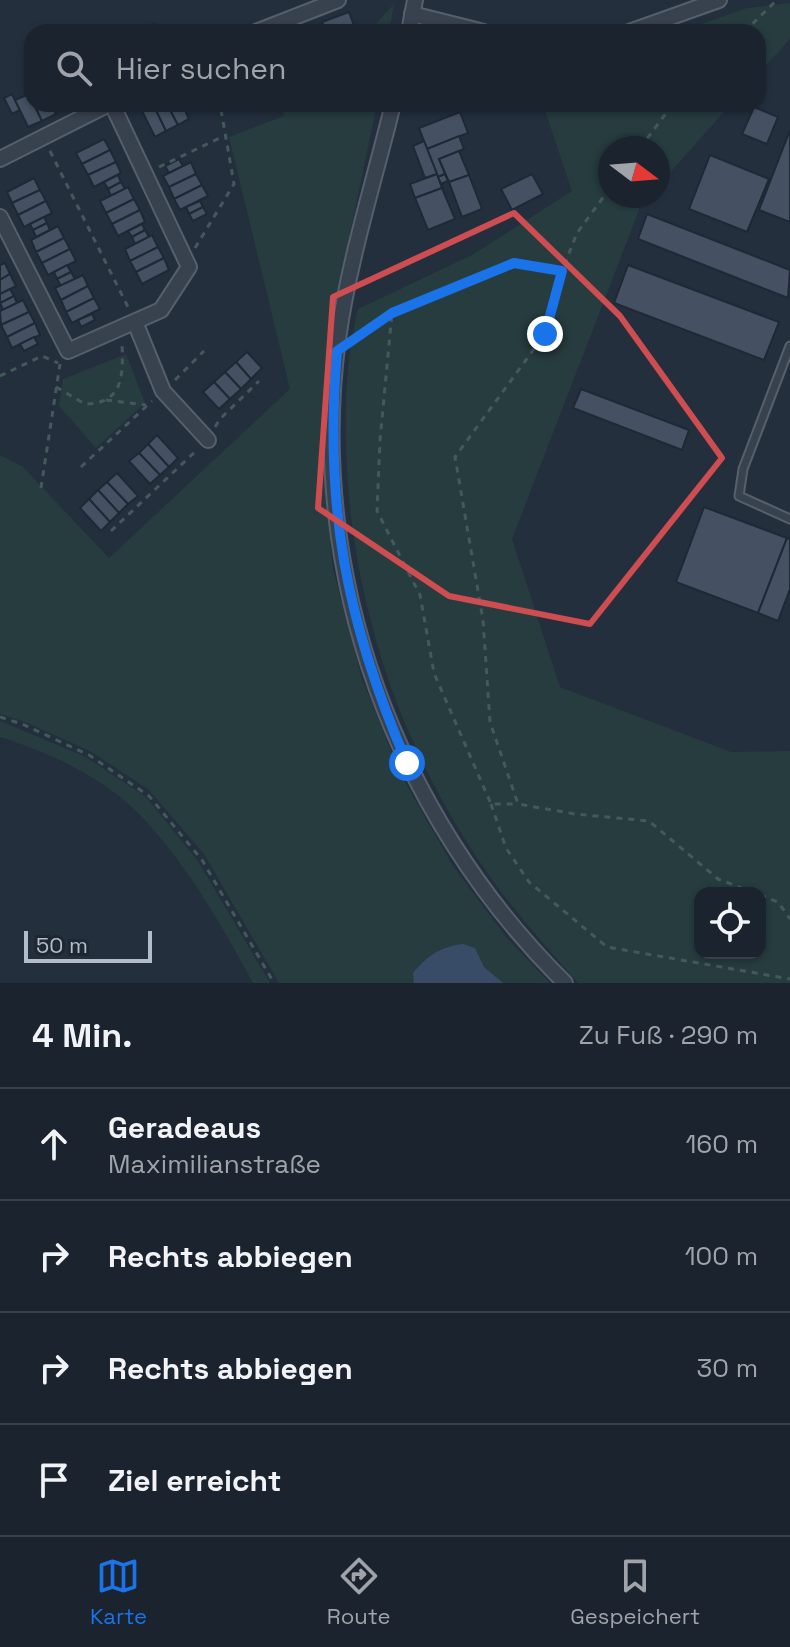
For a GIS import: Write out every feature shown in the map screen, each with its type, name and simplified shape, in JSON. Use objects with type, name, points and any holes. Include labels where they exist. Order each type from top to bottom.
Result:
[{"type":"street","points":[[276,24],[338,0]]},
{"type":"street","points":[[652,24],[719,0]]},
{"type":"street","points":[[413,7],[461,24]]},
{"type":"street","points":[[0,159],[95,112]]},
{"type":"street","points":[[0,217],[68,351],[161,310],[189,267],[115,112]]},
{"type":"street","points":[[391,112],[353,265],[337,351],[333,438],[336,512],[344,572],[355,623],[371,674],[407,763],[433,813],[460,858],[498,910],[565,983]]},
{"type":"street","points":[[128,324],[163,391],[208,440]]},
{"type":"lane","points":[[790,346],[743,469],[739,496],[790,519]]},
{"type":"path","points":[[752,24],[777,0]]},
{"type":"path","points":[[186,260],[203,238],[234,184],[221,112]]},
{"type":"path","points":[[649,136],[667,112]]},
{"type":"path","points":[[145,174],[224,136]]},
{"type":"path","points":[[43,137],[128,324],[123,374],[117,389],[106,400]]},
{"type":"path","points":[[518,804],[490,722],[483,620],[455,457],[545,334],[562,271],[577,233],[598,204]]},
{"type":"path","points":[[337,351],[392,313],[514,263],[562,271]]},
{"type":"path","points":[[392,313],[377,511],[420,595],[434,673],[491,804],[506,848],[529,882],[607,947],[790,979]]},
{"type":"path","points":[[41,488],[62,353],[68,351]]},
{"type":"path","points":[[81,467],[204,351]]},
{"type":"path","points":[[0,376],[42,356],[60,364]]},
{"type":"path","points":[[111,531],[208,440],[220,419],[259,381]]},
{"type":"path","points":[[56,387],[85,404],[106,400],[147,406]]},
{"type":"path","points":[[0,717],[89,755],[149,796],[202,860],[274,983]]},
{"type":"path","points":[[491,804],[518,804],[575,814],[649,821],[718,879],[739,887]]},
{"type":"path","points":[[766,897],[778,902],[790,919]]},
{"type":"highlighted area","points":[[514,213],[620,316],[722,458],[590,624],[449,596],[318,508],[333,297]]},
{"type":"green space","points":[[790,3],[790,39],[766,65],[766,24],[702,24],[747,8]]},
{"type":"green space","points":[[394,4],[390,24],[376,24]]},
{"type":"green space","points":[[283,112],[375,112],[327,345],[322,451],[333,569],[362,679],[401,775],[453,866],[507,938],[550,983],[279,983],[204,854],[148,789],[90,751],[0,714],[0,455],[23,467],[109,558],[290,389],[229,137],[284,116]]},
{"type":"green space","points":[[546,112],[724,112],[670,173],[670,136],[598,136],[598,208],[640,208],[512,539],[560,687],[731,752],[790,751],[790,983],[578,983],[506,898],[465,840],[414,744],[394,695],[364,591],[348,484],[346,418],[348,374],[358,309],[472,255],[572,191]]},
{"type":"green space","points":[[126,354],[145,403],[96,448],[59,406],[63,379]]},
{"type":"green space","points":[[0,721],[86,757],[146,797],[198,861],[270,983],[253,983],[185,870],[135,810],[106,786],[72,766],[0,737]]},
{"type":"water","points":[[463,944],[475,948],[484,967],[503,983],[414,983],[413,973],[429,957],[448,947]]},
{"type":"building","points":[[349,12],[353,24],[323,24]]},
{"type":"building","points":[[12,94],[20,110],[12,114],[4,98]]},
{"type":"building","points":[[24,96],[24,112],[38,112],[42,121],[28,127],[15,100]]},
{"type":"building","points":[[38,112],[55,112],[56,114],[42,121]]},
{"type":"building","points":[[142,112],[157,112],[166,131],[155,137]]},
{"type":"building","points":[[157,112],[171,112],[178,125],[166,131]]},
{"type":"building","points":[[171,112],[186,112],[189,119],[178,125]]},
{"type":"building","points":[[460,112],[468,133],[427,149],[419,128]]},
{"type":"building","points":[[752,112],[766,112],[778,117],[767,144],[742,134]]},
{"type":"building","points":[[790,130],[790,222],[759,210]]},
{"type":"building","points":[[459,136],[464,149],[439,159],[445,174],[438,177],[427,149]]},
{"type":"building","points":[[104,139],[110,150],[82,164],[76,153]]},
{"type":"building","points":[[424,141],[437,174],[425,178],[413,146]]},
{"type":"building","points":[[110,150],[116,162],[88,175],[82,164]]},
{"type":"building","points":[[459,151],[469,175],[449,182],[439,159]]},
{"type":"building","points":[[710,155],[769,179],[747,232],[689,209]]},
{"type":"building","points":[[179,159],[183,166],[169,173],[165,166]]},
{"type":"building","points":[[116,162],[121,173],[94,187],[88,175]]},
{"type":"building","points":[[191,162],[196,174],[169,187],[163,176]]},
{"type":"building","points":[[196,174],[202,185],[174,199],[169,187]]},
{"type":"building","points":[[437,174],[442,188],[415,198],[410,184]]},
{"type":"building","points":[[445,174],[448,181],[441,184],[438,177]]},
{"type":"building","points":[[532,174],[543,194],[512,210],[501,189]]},
{"type":"building","points":[[118,175],[121,182],[108,189],[104,182]]},
{"type":"building","points":[[469,175],[482,209],[462,217],[449,182]]},
{"type":"building","points":[[34,178],[40,190],[12,203],[7,192]]},
{"type":"building","points":[[121,182],[125,189],[111,196],[108,189]]},
{"type":"building","points":[[202,185],[208,196],[180,210],[174,199]]},
{"type":"building","points":[[128,187],[134,199],[106,213],[100,201]]},
{"type":"building","points":[[442,188],[455,219],[428,230],[415,198]]},
{"type":"building","points":[[40,190],[46,201],[18,215],[12,203]]},
{"type":"building","points":[[134,199],[140,210],[112,224],[106,213]]},
{"type":"building","points":[[46,201],[52,213],[24,227],[18,215]]},
{"type":"building","points":[[200,201],[203,207],[189,214],[186,207]]},
{"type":"building","points":[[203,207],[207,214],[193,221],[189,214]]},
{"type":"building","points":[[140,210],[145,222],[118,236],[112,224]]},
{"type":"building","points":[[647,214],[790,270],[788,298],[638,239]]},
{"type":"building","points":[[44,217],[47,223],[33,230],[30,224]]},
{"type":"building","points":[[47,223],[50,230],[36,237],[33,230]]},
{"type":"building","points":[[142,224],[145,230],[132,237],[128,231]]},
{"type":"building","points":[[58,226],[64,238],[36,252],[31,240]]},
{"type":"building","points":[[145,230],[149,237],[135,244],[132,237]]},
{"type":"building","points":[[152,235],[158,247],[130,261],[125,249]]},
{"type":"building","points":[[64,238],[70,249],[42,263],[36,252]]},
{"type":"building","points":[[158,247],[164,258],[136,272],[130,261]]},
{"type":"building","points":[[70,249],[76,261],[48,275],[42,263]]},
{"type":"building","points":[[164,258],[169,270],[142,284],[136,272]]},
{"type":"building","points":[[5,263],[10,274],[0,280],[0,265]]},
{"type":"building","points":[[67,265],[71,272],[57,279],[54,272]]},
{"type":"building","points":[[628,265],[779,322],[764,360],[614,303]]},
{"type":"building","points":[[71,272],[75,279],[61,286],[57,279]]},
{"type":"building","points":[[10,274],[16,286],[0,294],[0,280]]},
{"type":"building","points":[[83,275],[88,286],[61,300],[55,288]]},
{"type":"building","points":[[88,286],[94,298],[66,312],[61,300]]},
{"type":"building","points":[[10,289],[14,296],[0,303],[0,294]]},
{"type":"building","points":[[14,296],[17,303],[3,310],[0,303]]},
{"type":"building","points":[[94,298],[100,309],[72,323],[66,312]]},
{"type":"building","points":[[23,300],[29,312],[1,325],[0,311]]},
{"type":"building","points":[[29,312],[35,323],[7,337],[1,325]]},
{"type":"building","points":[[92,314],[95,320],[81,327],[78,320]]},
{"type":"building","points":[[35,323],[40,335],[12,348],[7,337]]},
{"type":"building","points":[[34,337],[38,344],[24,351],[20,344]]},
{"type":"building","points":[[247,352],[262,368],[251,379],[236,362]]},
{"type":"building","points":[[236,362],[251,379],[241,389],[225,372]]},
{"type":"building","points":[[225,372],[241,389],[230,399],[214,382]]},
{"type":"building","points":[[214,382],[230,399],[219,409],[203,392]]},
{"type":"building","points":[[581,389],[689,430],[682,450],[573,408]]},
{"type":"building","points":[[157,435],[178,458],[169,467],[148,444]]},
{"type":"building","points":[[148,444],[169,467],[160,475],[139,453]]},
{"type":"building","points":[[139,453],[160,475],[150,484],[129,461]]},
{"type":"building","points":[[117,473],[138,496],[128,504],[107,482]]},
{"type":"building","points":[[107,482],[128,504],[119,513],[98,490]]},
{"type":"building","points":[[98,490],[119,513],[110,522],[89,499]]},
{"type":"building","points":[[89,499],[110,522],[101,531],[80,508]]},
{"type":"building","points":[[704,507],[787,538],[758,613],[676,582]]},
{"type":"building","points":[[787,538],[790,539],[790,589],[778,621],[758,613]]},
{"type":"route","points":[[407,763],[371,674],[355,623],[344,572],[336,512],[333,452],[337,351],[392,313],[514,263],[562,271],[545,334]]}]
